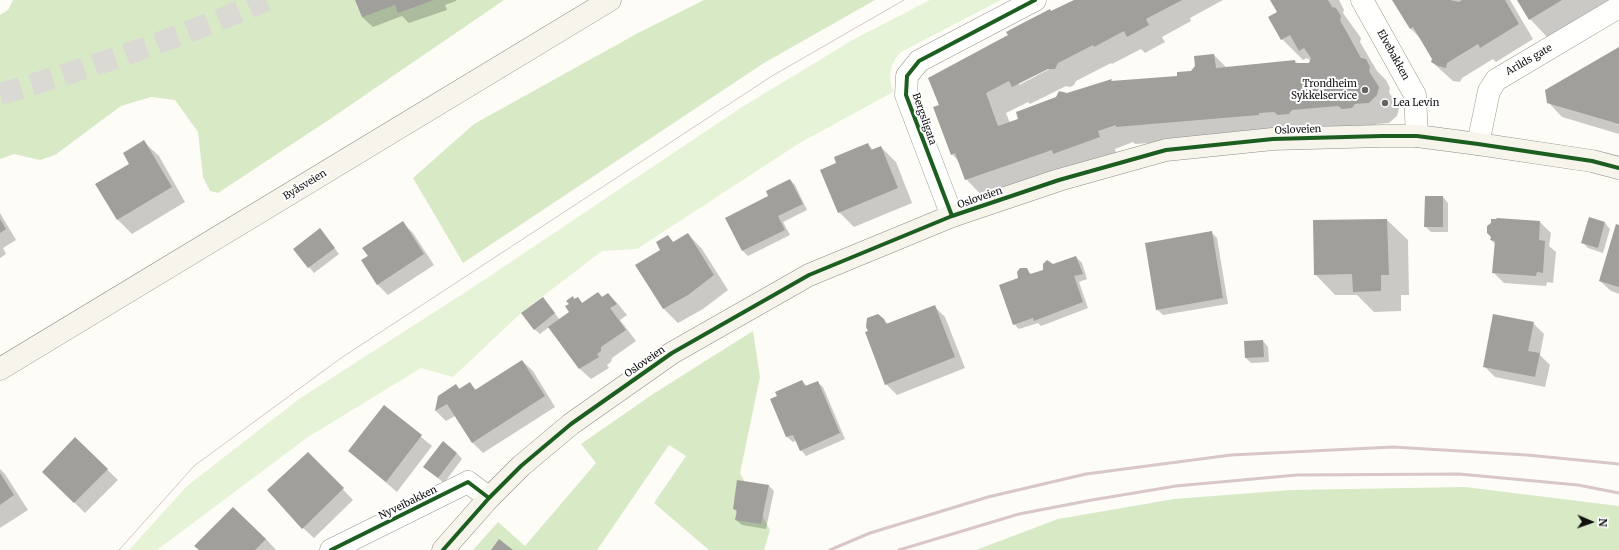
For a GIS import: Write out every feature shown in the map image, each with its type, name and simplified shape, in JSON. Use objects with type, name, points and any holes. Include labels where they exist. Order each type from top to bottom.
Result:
[{"type":"street","name":"Byåsveien","points":[[0,369],[610,0]]},
{"type":"street","name":"Bergsligata","points":[[952,216],[906,95],[907,76],[919,61],[1035,0]]},
{"type":"street","name":"Elvebakken","points":[[1362,0],[1415,95],[1417,136]]},
{"type":"street","name":"Arilds gate","points":[[1478,144],[1489,91],[1496,80],[1619,7]]},
{"type":"street","name":"Osloveien","points":[[443,550],[521,466],[571,424],[672,353],[809,275],[952,216],[1059,180],[1166,150],[1273,139],[1417,136],[1592,161],[1619,168]]},
{"type":"street","name":"Nyveibakken","points":[[331,550],[468,482],[490,498]]},
{"type":"green space","points":[[13,0],[504,0],[333,117],[218,193],[210,191],[203,177],[198,132],[175,100],[151,97],[121,106],[55,155],[40,160],[14,154],[0,159],[0,15],[8,10]]},
{"type":"green space","points":[[704,0],[875,0],[764,63],[463,263],[413,178],[474,124],[638,33]]},
{"type":"green space","points":[[930,0],[1001,0],[901,52],[894,61],[890,76],[893,92],[798,144],[637,249],[602,251],[521,313],[453,377],[421,368],[308,437],[157,550],[129,550],[187,486],[299,399],[475,286],[742,107],[856,38]]},
{"type":"green space","points":[[753,331],[760,377],[740,473],[770,530],[764,550],[709,550],[654,503],[686,456],[669,445],[597,550],[473,550],[498,522],[525,546],[596,463],[581,444],[653,394]]},
{"type":"green space","points":[[1465,487],[1619,506],[1619,550],[976,550],[1058,519],[1174,499],[1291,490]]},
{"type":"building","points":[[355,0],[434,0],[398,13],[395,5],[362,17]]},
{"type":"building","points":[[1074,0],[1182,0],[1146,19],[1149,25],[1127,37],[1124,31],[1094,47],[1093,45],[1058,63],[1055,69],[1048,69],[1012,87],[1009,81],[986,93],[998,126],[1018,119],[1016,112],[1056,97],[1059,91],[1067,93],[1112,79],[1111,81],[1177,76],[1177,72],[1191,71],[1195,66],[1194,56],[1214,54],[1216,68],[1295,60],[1295,63],[1309,63],[1311,58],[1304,48],[1299,51],[1290,35],[1281,40],[1268,17],[1277,12],[1270,0],[1328,0],[1332,7],[1336,8],[1341,16],[1340,20],[1361,58],[1366,59],[1370,67],[1369,71],[1379,87],[1377,95],[1369,103],[1355,104],[1352,108],[1342,109],[1338,106],[1292,110],[1289,114],[1278,115],[1274,112],[1259,113],[1259,115],[1116,127],[1116,125],[1098,131],[1100,137],[1053,154],[1052,150],[965,180],[955,153],[951,155],[933,107],[939,105],[928,78],[1008,35],[1006,32],[1050,9],[1051,11]]},
{"type":"building","points":[[1392,0],[1450,0],[1459,2],[1462,0],[1505,0],[1519,24],[1480,48],[1478,44],[1447,63],[1446,68],[1431,62],[1432,59],[1413,27],[1410,29]]},
{"type":"building","points":[[1517,0],[1562,0],[1529,20]]},
{"type":"building","points":[[1619,47],[1619,124],[1547,103],[1545,90]]},
{"type":"building","points":[[144,140],[172,187],[117,220],[95,184],[129,164],[123,153]]},
{"type":"building","points":[[868,143],[871,150],[881,146],[898,188],[838,213],[820,170],[836,163],[834,157]]},
{"type":"building","points":[[790,179],[803,204],[778,216],[785,230],[742,251],[725,218],[768,196],[766,191]]},
{"type":"building","points":[[1425,196],[1443,196],[1443,227],[1424,227]]},
{"type":"building","points":[[1589,217],[1605,222],[1598,248],[1581,243]]},
{"type":"building","points":[[1497,218],[1540,221],[1539,240],[1545,241],[1543,273],[1537,272],[1536,276],[1492,273],[1495,241],[1490,240],[1491,237],[1487,233],[1487,226],[1491,223],[1491,219]]},
{"type":"building","points":[[0,219],[6,229],[0,233]]},
{"type":"building","points":[[1387,219],[1389,275],[1381,275],[1381,291],[1353,292],[1352,274],[1314,275],[1313,220]]},
{"type":"building","points":[[403,221],[424,254],[377,285],[361,260],[368,256],[362,248]]},
{"type":"building","points":[[1616,224],[1619,225],[1619,287],[1599,281]]},
{"type":"building","points":[[320,228],[335,248],[308,268],[293,249]]},
{"type":"building","points":[[1212,231],[1223,298],[1156,310],[1145,243]]},
{"type":"building","points":[[688,233],[714,275],[688,295],[663,309],[635,265],[660,250],[656,242],[668,235],[673,242]]},
{"type":"building","points":[[1076,256],[1083,274],[1074,276],[1083,302],[1034,321],[1033,318],[1013,325],[999,285],[1018,278],[1017,272],[1020,268],[1027,268],[1030,274],[1043,270],[1043,264],[1047,260],[1053,264]]},
{"type":"building","points":[[598,292],[602,297],[608,293],[617,304],[610,308],[626,330],[601,347],[601,351],[597,354],[599,357],[579,369],[548,327],[569,312],[565,306],[569,304],[566,301],[573,296],[574,299],[578,297],[582,303]]},
{"type":"building","points":[[543,297],[555,313],[534,330],[521,313]]},
{"type":"building","points":[[935,305],[955,357],[885,385],[865,332],[868,331],[866,327],[867,318],[878,314],[884,319],[886,324]]},
{"type":"building","points":[[1493,314],[1534,322],[1528,351],[1540,353],[1535,377],[1483,367]]},
{"type":"building","points":[[1263,340],[1264,357],[1245,358],[1244,341]]},
{"type":"building","points":[[522,360],[545,396],[472,443],[447,404],[435,411],[438,396],[456,384],[459,389],[470,382],[475,390]]},
{"type":"building","points":[[802,380],[805,386],[818,381],[840,433],[800,451],[793,435],[786,437],[770,399],[777,396],[775,392]]},
{"type":"building","points":[[384,405],[422,435],[386,482],[348,451]]},
{"type":"building","points":[[75,437],[108,469],[74,503],[42,472]]},
{"type":"building","points":[[443,441],[457,453],[438,478],[423,467]]},
{"type":"building","points":[[308,452],[344,488],[302,529],[267,490]]},
{"type":"building","points":[[0,473],[14,495],[0,505]]},
{"type":"building","points":[[737,480],[769,485],[761,524],[735,520],[737,510],[733,509]]},
{"type":"building","points":[[233,507],[266,539],[255,550],[199,550],[194,546]]},
{"type":"building","points":[[499,539],[513,550],[491,550]]},
{"type":"tunnel","points":[[0,94],[67,74],[168,40],[266,0]]},
{"type":"tram line","points":[[119,550],[194,466],[341,358],[772,76],[904,0]]},
{"type":"railway","points":[[830,550],[870,533],[988,497],[1086,474],[1231,455],[1393,447],[1527,455],[1619,464]]},
{"type":"railway","points":[[899,550],[1019,514],[1092,500],[1176,486],[1297,475],[1459,474],[1578,485],[1619,493]]},
{"type":"cycle path","points":[[952,216],[906,95],[907,76],[919,61],[1035,0]]},
{"type":"cycle path","points":[[443,550],[489,498],[521,466],[571,424],[672,353],[809,275],[952,216],[1059,180],[1166,150],[1273,139],[1382,136],[1417,136],[1478,144],[1592,161],[1619,168]]},
{"type":"cycle path","points":[[331,550],[468,482],[489,498]]},
{"type":"place","name":"Trondheim Sykkelservice","points":[[1365,90]]},
{"type":"place","name":"Lea Levin","points":[[1385,103]]}]
